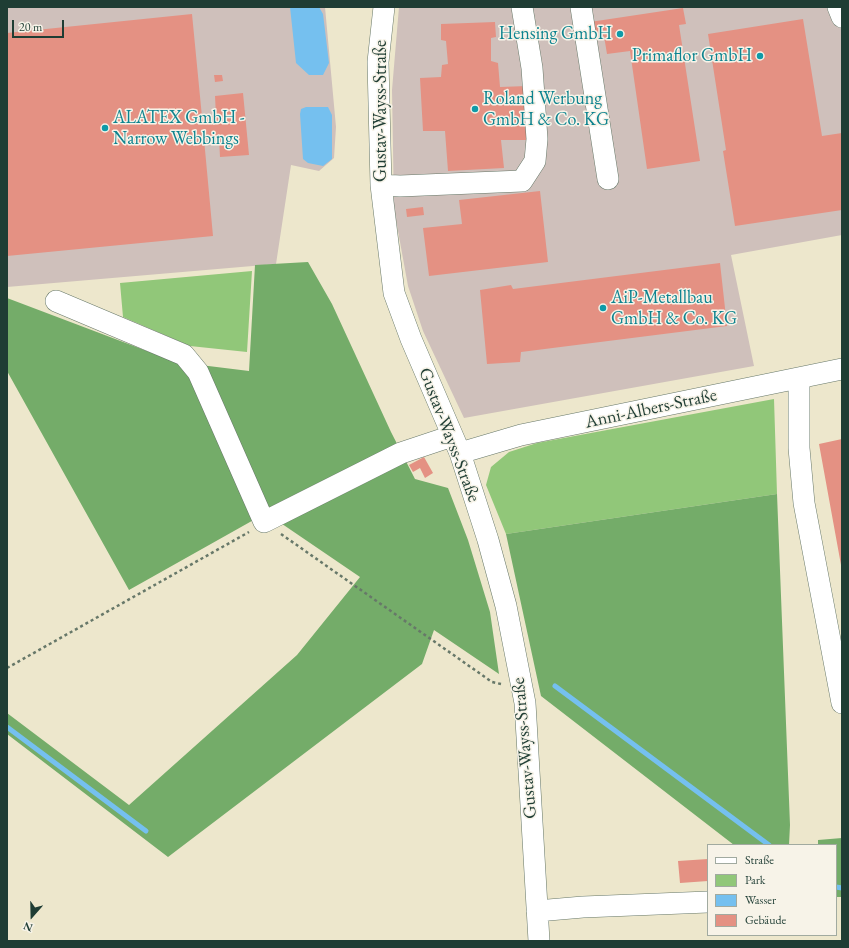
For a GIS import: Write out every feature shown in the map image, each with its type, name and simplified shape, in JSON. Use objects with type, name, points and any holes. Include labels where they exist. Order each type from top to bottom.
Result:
[{"type":"street","name":"Gustav-Wayss-Straße","points":[[384,7],[378,62],[381,185],[394,293],[411,339],[456,444],[488,540],[504,599],[525,703],[539,941]]},
{"type":"street","points":[[381,185],[400,186],[522,181],[535,162],[537,139],[532,68],[522,7]]},
{"type":"street","points":[[581,7],[608,179]]},
{"type":"street","points":[[838,7],[842,17]]},
{"type":"street","points":[[56,301],[184,355],[198,372],[264,522]]},
{"type":"street","name":"Anni-Albers-Straße","points":[[264,522],[401,453],[521,435],[842,369]]},
{"type":"street","points":[[799,378],[799,448],[804,503],[842,703]]},
{"type":"street","points":[[537,911],[583,907],[707,902]]},
{"type":"path","points":[[7,668],[192,565],[264,522],[492,682],[522,690]]},
{"type":"shaded area","points":[[7,7],[325,7],[336,127],[334,158],[319,171],[291,165],[276,264],[7,287]]},
{"type":"shaded area","points":[[399,7],[842,7],[842,235],[731,255],[754,366],[464,418],[423,331],[408,286],[394,209],[392,90]]},
{"type":"green space","points":[[308,262],[332,304],[391,432],[415,479],[448,488],[468,540],[490,612],[499,674],[434,630],[422,664],[168,857],[7,734],[7,713],[129,805],[297,655],[360,577],[266,513],[129,590],[7,371],[7,298],[176,362],[249,371],[255,265]]},
{"type":"green space","points":[[252,271],[247,352],[190,346],[123,317],[120,283]]},
{"type":"green space","points":[[774,399],[777,494],[506,534],[486,485],[491,467],[509,452],[537,443]]},
{"type":"green space","points":[[777,494],[790,825],[789,844],[733,844],[541,696],[506,534]]},
{"type":"green space","points":[[842,838],[842,897],[837,897],[837,844],[818,844],[818,840]]},
{"type":"water","points":[[290,7],[319,7],[323,14],[329,63],[323,75],[309,75],[296,63]]},
{"type":"water","points":[[306,107],[328,107],[332,115],[332,159],[323,166],[308,163],[303,159],[300,114],[301,109]]},
{"type":"building","points":[[683,8],[686,24],[679,25],[700,161],[647,169],[630,51],[607,54],[604,36],[593,38],[590,22]]},
{"type":"building","name":"ALATEX GmbH - Narrow Webbings","points":[[192,14],[202,117],[216,116],[215,96],[243,93],[249,155],[220,157],[219,138],[204,139],[213,236],[7,256],[7,33]]},
{"type":"building","points":[[803,19],[822,136],[842,133],[842,210],[735,226],[723,151],[726,150],[708,34]]},
{"type":"building","name":"Roland Werbung GmbH & Co. KG","points":[[495,22],[496,37],[491,38],[491,61],[498,63],[500,87],[527,86],[529,140],[501,140],[504,168],[448,171],[445,131],[423,131],[420,78],[441,77],[442,65],[448,64],[446,41],[441,40],[441,24]]},
{"type":"building","points":[[214,75],[222,75],[223,81],[215,82]]},
{"type":"building","points":[[540,191],[548,262],[429,276],[423,228],[462,224],[459,200]]},
{"type":"building","points":[[423,207],[424,215],[407,217],[406,209]]},
{"type":"building","name":"AiP-Metallbau GmbH & Co. KG","points":[[720,263],[727,326],[521,352],[520,362],[487,364],[480,290],[511,285],[513,289]]},
{"type":"building","points":[[842,439],[842,565],[841,565],[819,444]]},
{"type":"building","points":[[424,457],[433,473],[425,478],[420,468],[413,472],[409,465]]},
{"type":"building","points":[[707,859],[707,881],[680,883],[678,861]]},
{"type":"waterway","points":[[555,686],[768,844]]},
{"type":"waterway","points":[[7,727],[146,831]]},
{"type":"waterway","points":[[837,887],[842,888]]},
{"type":"place","name":"Hensing GmbH","points":[[620,34]]},
{"type":"place","name":"Primaflor GmbH","points":[[760,56]]},
{"type":"place","name":"Roland Werbung GmbH & Co. KG","points":[[475,109]]},
{"type":"place","name":"ALATEX GmbH - Narrow Webbings","points":[[105,128]]},
{"type":"place","name":"AiP-Metallbau GmbH & Co. KG","points":[[603,308]]}]
